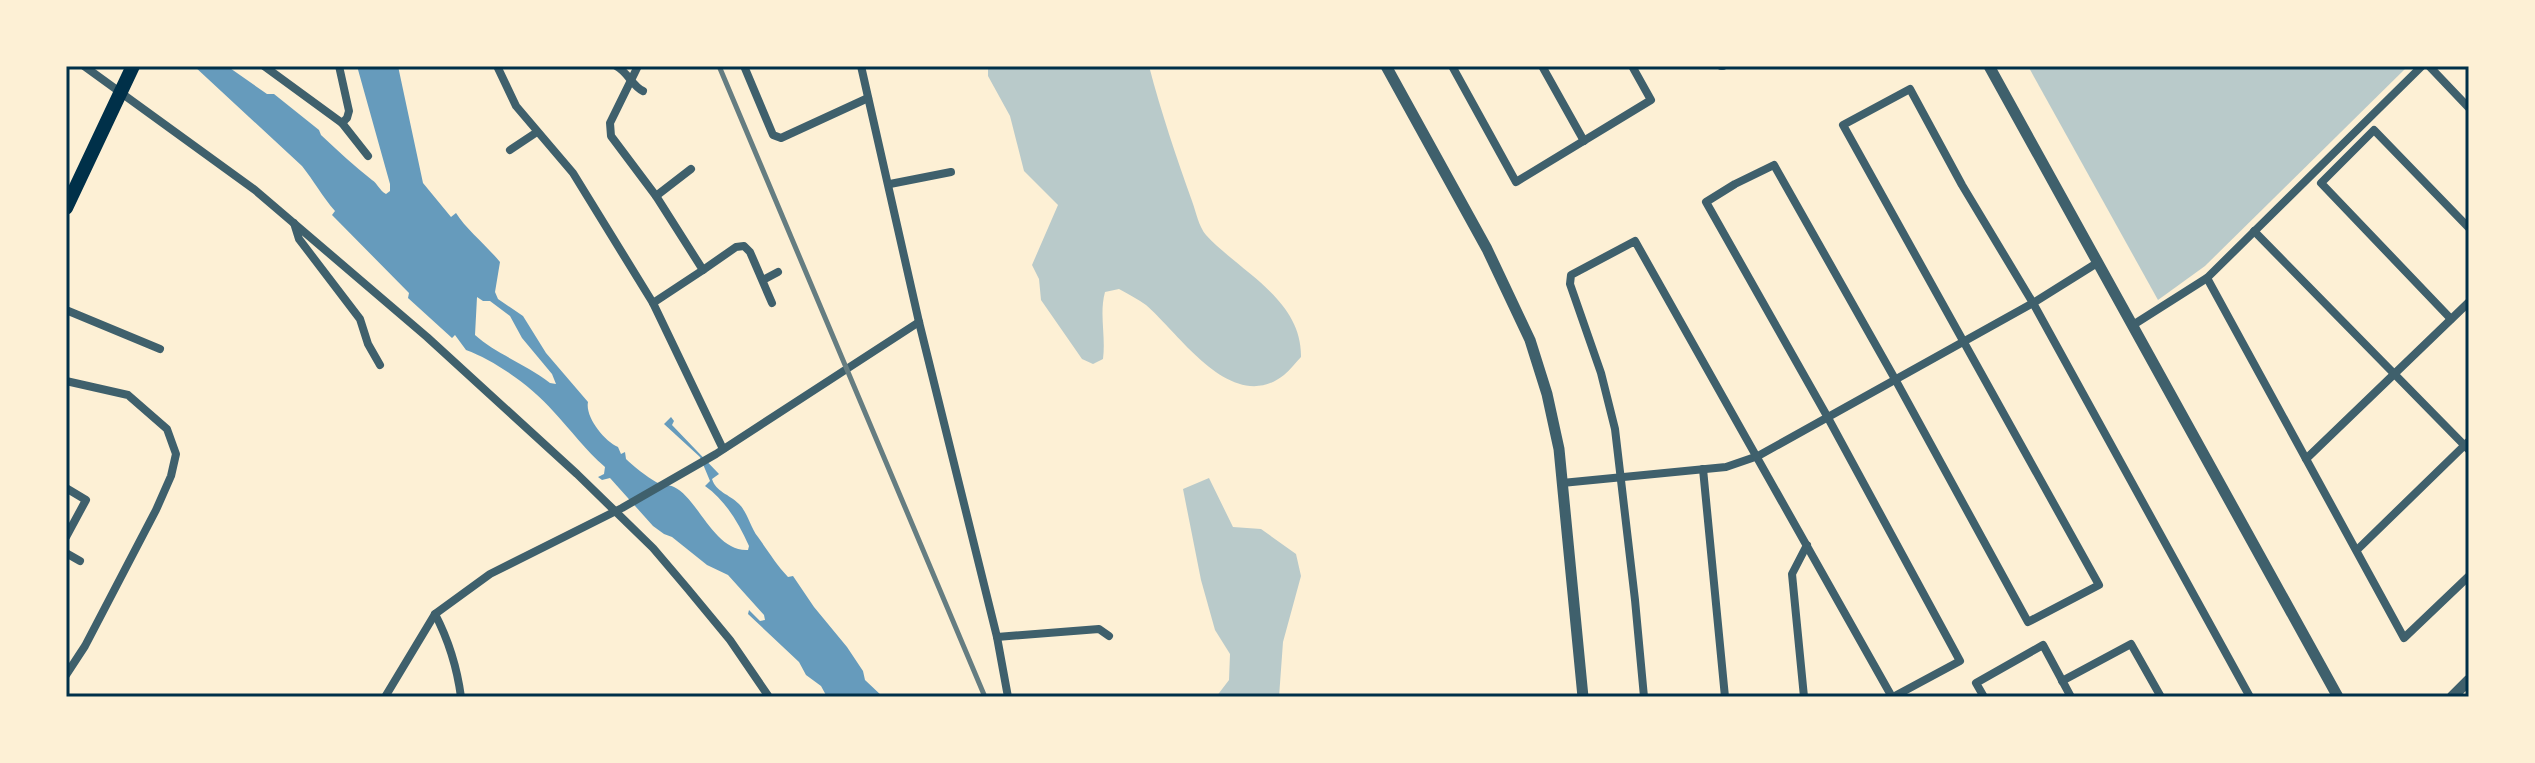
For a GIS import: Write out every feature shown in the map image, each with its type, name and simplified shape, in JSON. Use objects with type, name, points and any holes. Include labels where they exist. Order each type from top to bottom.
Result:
[{"type":"main road","points":[[66,208],[133,66]]},
{"type":"street","points":[[84,66],[122,89],[294,222],[619,509],[722,630],[769,697]]},
{"type":"street","points":[[264,66],[342,123],[368,156]]},
{"type":"street","points":[[339,66],[349,111],[342,123]]},
{"type":"street","points":[[497,66],[516,106],[573,173],[653,303],[720,452]]},
{"type":"street","points":[[616,66],[632,80],[636,88],[643,91]]},
{"type":"street","points":[[638,66],[610,123],[611,136],[656,196],[703,270]]},
{"type":"street","points":[[744,66],[773,135],[781,138],[868,98]]},
{"type":"street","points":[[861,66],[919,322],[997,637],[1008,697]]},
{"type":"street","points":[[1386,66],[1487,249],[1530,340],[1547,394],[1559,449],[1583,697]]},
{"type":"street","points":[[1452,66],[1516,182],[1651,100],[1632,66]]},
{"type":"street","points":[[1542,66],[1584,141]]},
{"type":"street","points":[[1989,66],[2338,697]]},
{"type":"street","points":[[2133,325],[2207,278],[2422,66]]},
{"type":"street","points":[[2429,66],[2469,108]]},
{"type":"street","points":[[1644,697],[1615,429],[1601,373],[1570,284],[1571,275],[1635,241],[1893,697],[1960,661],[1706,202],[1774,165],[2028,622],[2099,585],[1843,125],[1910,89],[1962,185],[2033,303],[2250,697]]},
{"type":"street","points":[[2451,319],[2321,183],[2374,130],[2469,228]]},
{"type":"street","points":[[510,150],[537,132]]},
{"type":"street","points":[[656,196],[691,169]]},
{"type":"street","points":[[890,184],[951,172]]},
{"type":"street","points":[[937,175],[939,186]]},
{"type":"street","points":[[294,222],[299,239],[360,319],[368,344],[380,365]]},
{"type":"street","points":[[2254,231],[2467,445],[2357,550]]},
{"type":"street","points":[[653,303],[736,247],[744,246],[750,252],[772,303]]},
{"type":"street","points":[[1562,483],[1726,467],[1758,456],[2033,303],[2097,263]]},
{"type":"street","points":[[763,280],[778,272]]},
{"type":"street","points":[[2207,278],[2404,638],[2469,576]]},
{"type":"street","points":[[2306,459],[2469,302]]},
{"type":"street","points":[[66,310],[160,349]]},
{"type":"street","points":[[385,697],[435,614],[490,574],[619,509],[720,452],[919,322]]},
{"type":"street","points":[[66,381],[128,395],[167,429],[176,454],[171,476],[156,510],[85,646],[66,675]]},
{"type":"street","points":[[1703,469],[1725,697]]},
{"type":"street","points":[[66,488],[86,500],[66,537]]},
{"type":"street","points":[[1804,697],[1792,574],[1807,545]]},
{"type":"street","points":[[66,553],[80,561]]},
{"type":"street","points":[[435,614],[448,639],[458,672],[461,697]]},
{"type":"street","points":[[997,637],[1099,629],[1109,636]]},
{"type":"street","points":[[2062,681],[2131,644],[2161,697]]},
{"type":"street","points":[[1984,697],[1976,683],[2043,645],[2071,697]]},
{"type":"street","points":[[2452,697],[2469,680]]},
{"type":"shaded area","points":[[988,66],[1149,66],[1169,134],[1204,232],[1267,288],[1291,319],[1299,337],[1301,357],[1284,375],[1264,385],[1245,385],[1226,378],[1190,350],[1146,305],[1119,289],[1105,292],[1103,359],[1093,364],[1082,359],[1041,300],[1039,279],[1032,265],[1058,205],[1024,171],[1010,116],[988,76]]},
{"type":"shaded area","points":[[2028,66],[2408,66],[2205,266],[2158,300]]},
{"type":"shaded area","points":[[1209,478],[1233,527],[1261,529],[1296,554],[1301,576],[1283,642],[1279,697],[1216,697],[1229,680],[1230,654],[1215,630],[1201,580],[1183,489]]},
{"type":"water","points":[[194,66],[227,66],[267,94],[274,94],[319,130],[386,194],[390,191],[390,184],[357,66],[398,66],[423,183],[451,217],[456,213],[500,262],[495,292],[498,299],[523,316],[546,353],[588,402],[589,415],[597,428],[618,447],[621,454],[625,452],[626,459],[640,471],[656,482],[683,493],[725,543],[748,550],[749,546],[731,513],[705,486],[710,481],[700,457],[664,424],[671,417],[674,421],[672,425],[719,474],[712,479],[716,487],[742,508],[776,562],[788,577],[793,576],[847,647],[863,671],[865,680],[883,697],[827,697],[821,686],[806,675],[799,662],[748,614],[749,610],[760,621],[765,620],[764,615],[728,575],[707,565],[653,526],[610,478],[602,480],[598,477],[604,474],[605,467],[535,393],[501,368],[466,350],[455,335],[452,338],[408,298],[409,293],[332,215],[335,211],[302,166]],"holes":[[[477,297],[490,301],[510,316],[556,384],[475,335]]]},
{"type":"railway","points":[[719,66],[985,697]]}]
